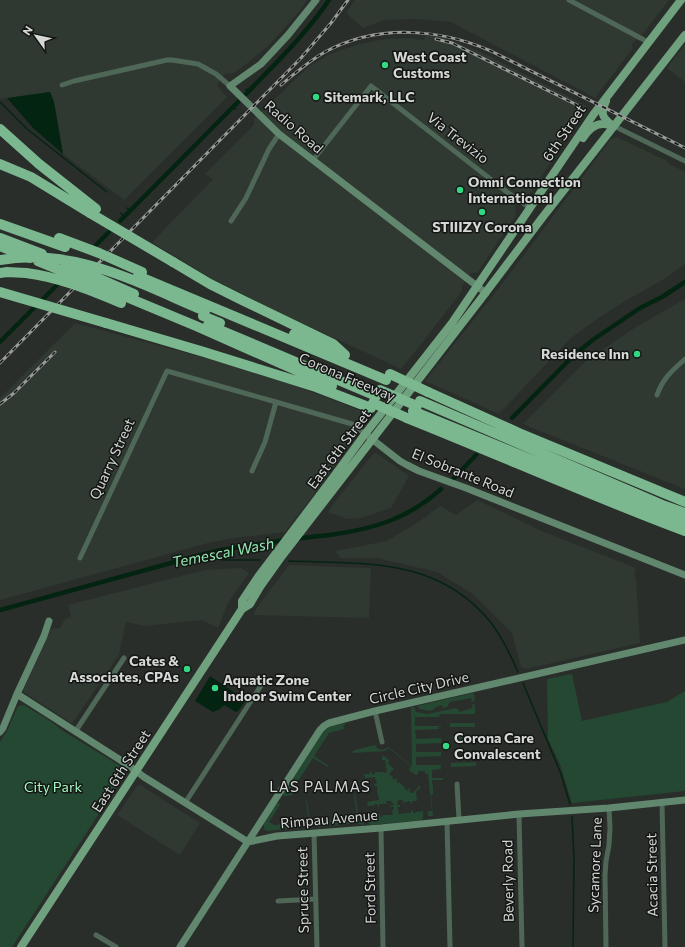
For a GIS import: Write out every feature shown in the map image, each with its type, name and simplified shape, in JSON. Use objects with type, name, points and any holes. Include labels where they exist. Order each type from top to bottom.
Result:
[{"type":"highway","points":[[0,129],[93,211]]},
{"type":"highway","points":[[0,164],[31,177],[93,211],[210,284],[333,344],[345,355]]},
{"type":"highway","name":"Corona Freeway","points":[[0,218],[345,355],[380,391],[380,412],[393,412],[418,404],[509,442],[642,515],[685,531]]},
{"type":"highway","points":[[0,224],[62,242]]},
{"type":"highway","points":[[0,238],[122,300]]},
{"type":"highway","points":[[0,246],[40,258],[380,391],[418,404],[685,513]]},
{"type":"highway","points":[[0,260],[33,256],[71,260],[120,275],[204,314],[380,391]]},
{"type":"highway","points":[[0,265],[46,263],[82,269],[118,280],[204,314]]},
{"type":"highway","points":[[0,273],[36,274],[58,279],[122,300]]},
{"type":"highway","points":[[140,274],[380,391]]},
{"type":"highway","points":[[0,292],[204,352],[316,387],[380,391]]},
{"type":"highway","name":"Corona Freeway","points":[[122,300],[169,316],[276,362],[380,391],[418,404],[509,442],[685,502]]},
{"type":"highway","points":[[509,442],[685,509]]},
{"type":"highway","points":[[509,442],[685,518]]},
{"type":"highway","points":[[509,442],[685,523]]},
{"type":"main road","name":"6th Street","points":[[477,287],[592,115],[681,0]]},
{"type":"main road","points":[[486,293],[537,224],[685,35]]},
{"type":"main road","points":[[614,126],[606,120],[603,115],[603,107],[615,86]]},
{"type":"main road","points":[[556,169],[569,157],[591,128],[604,124],[614,126]]},
{"type":"main road","name":"East 6th Street","points":[[21,947],[242,609],[250,604],[260,587],[477,287]]},
{"type":"main road","name":"East 6th Street","points":[[242,609],[242,601],[297,525],[332,480],[369,437],[486,293]]},
{"type":"street","points":[[230,86],[261,64],[288,35],[316,0]]},
{"type":"street","points":[[569,0],[648,42]]},
{"type":"street","name":"Radio Road","points":[[62,85],[80,79],[172,60],[198,64],[216,74],[230,86],[279,134],[486,293]]},
{"type":"street","name":"Via Trevizio","points":[[313,160],[371,86],[507,192],[530,208]]},
{"type":"street","points":[[614,126],[685,161]]},
{"type":"street","points":[[231,221],[246,198],[269,149],[279,134]]},
{"type":"street","points":[[657,395],[664,380],[670,372],[685,359]]},
{"type":"street","name":"El Sobrante Road","points":[[167,371],[352,424],[406,466],[466,488],[685,575]]},
{"type":"street","name":"Quarry Street","points":[[80,558],[167,371]]},
{"type":"street","points":[[252,471],[265,442],[276,402]]},
{"type":"street","points":[[0,732],[44,636],[49,621]]},
{"type":"street","name":"Circle City Drive","points":[[180,947],[324,726],[329,723],[375,711],[685,640]]},
{"type":"street","points":[[75,732],[124,658]]},
{"type":"street","points":[[185,803],[262,684]]},
{"type":"street","points":[[17,694],[248,842]]},
{"type":"street","points":[[375,711],[382,742]]},
{"type":"street","points":[[457,784],[459,820]]},
{"type":"street","name":"Rimpau Avenue","points":[[248,842],[276,836],[381,828],[519,814],[609,808],[685,800]]},
{"type":"street","name":"Acacia Street","points":[[662,802],[666,947]]},
{"type":"street","name":"Sycamore Lane","points":[[606,947],[605,875],[609,845],[609,808]]},
{"type":"street","name":"Beverly Road","points":[[519,814],[522,947]]},
{"type":"street","points":[[447,821],[450,947]]},
{"type":"street","name":"Ford Street","points":[[381,828],[383,947]]},
{"type":"street","name":"Spruce Street","points":[[314,833],[317,947]]},
{"type":"street","points":[[278,901],[316,899]]},
{"type":"street","points":[[96,935],[116,947]]},
{"type":"shaded area","points":[[0,0],[307,0],[298,13],[269,45],[234,73],[225,74],[217,85],[227,97],[124,200],[63,154],[54,102],[50,92],[0,99]]},
{"type":"shaded area","points":[[355,0],[669,0],[645,31],[632,44],[633,48],[595,98],[451,22],[415,19],[384,20],[363,28],[346,13]]},
{"type":"shaded area","points":[[426,34],[443,38],[483,53],[587,106],[531,193],[524,195],[515,206],[516,215],[478,272],[470,274],[462,286],[462,291],[401,369],[276,311],[213,279],[153,243],[213,179],[205,174],[254,125],[254,119],[308,67],[330,54],[359,44],[386,39],[408,38],[424,40]]},
{"type":"shaded area","points":[[685,44],[685,82],[667,68]]},
{"type":"shaded area","points":[[50,92],[54,102],[63,154],[33,128],[7,98]]},
{"type":"shaded area","points":[[617,137],[667,161],[669,164],[685,172],[685,264],[666,278],[600,317],[571,338],[499,414],[425,381],[502,284],[611,139]]},
{"type":"shaded area","points":[[685,299],[685,489],[523,424],[586,361],[636,327]]},
{"type":"shaded area","points":[[75,323],[216,361],[286,382],[372,415],[367,419],[361,420],[350,435],[350,440],[344,452],[325,480],[285,532],[234,538],[208,543],[0,600],[0,398]]},
{"type":"shaded area","points":[[376,453],[409,476],[391,508],[361,518],[347,519],[328,512],[373,454]]},
{"type":"shaded area","points":[[477,500],[544,532],[636,568],[634,573],[636,579],[640,643],[526,669],[521,667],[512,633],[473,594],[437,572],[377,558],[341,558],[335,551],[387,541],[420,521],[440,506],[456,515]]},
{"type":"shaded area","points":[[289,565],[371,568],[369,618],[253,615],[258,606]]},
{"type":"shaded area","points":[[241,568],[249,573],[228,603],[218,628],[202,620],[144,626],[126,622],[119,655],[73,722],[71,723],[24,692],[51,629],[60,628],[65,619],[71,617],[68,605],[205,570]]},
{"type":"shaded area","name":"Aquatic Zone Indoor Swim Center","points":[[210,676],[246,700],[238,711],[236,712],[224,705],[220,709],[213,712],[195,701]]},
{"type":"shaded area","points":[[140,785],[200,823],[180,855],[117,815],[137,786]]},
{"type":"green space","points":[[572,674],[582,721],[667,702],[685,691],[685,791],[572,803],[560,764],[548,739],[547,679]]},
{"type":"green space","points":[[473,693],[475,700],[472,702],[471,698],[450,702],[447,707],[442,708],[443,706],[441,705],[430,711],[420,709],[417,706]]},
{"type":"green space","points":[[473,704],[475,705],[475,714],[440,714],[439,717],[415,717],[415,726],[441,726],[438,727],[439,729],[415,730],[416,739],[441,738],[441,743],[416,744],[416,752],[441,752],[441,756],[416,757],[416,765],[441,765],[441,769],[432,770],[432,778],[443,778],[443,780],[432,780],[433,794],[431,795],[433,816],[428,816],[428,811],[432,811],[428,774],[425,774],[425,771],[418,771],[418,774],[416,775],[409,770],[411,766],[388,748],[385,751],[351,753],[355,750],[375,745],[381,750],[388,747],[412,766],[411,707],[414,707],[416,712],[427,714],[456,708],[460,712],[472,708]]},
{"type":"green space","name":"City Park","points":[[24,705],[125,769],[126,772],[12,947],[0,947],[0,742],[7,731],[18,706]]},
{"type":"green space","points":[[345,723],[345,725],[343,725],[344,729],[329,733],[314,756],[329,766],[328,767],[313,758],[292,790],[293,795],[284,796],[283,793],[322,732],[332,725]]},
{"type":"green space","points":[[450,723],[475,723],[475,727],[450,727]]},
{"type":"green space","points":[[452,736],[476,736],[476,740],[453,741]]},
{"type":"green space","points":[[384,756],[389,760],[388,764],[394,769],[389,774],[394,780],[396,778],[396,781],[398,783],[399,782],[407,791],[409,788],[409,791],[413,793],[420,785],[420,789],[417,790],[416,793],[417,801],[412,801],[411,804],[410,801],[403,803],[403,800],[398,800],[397,805],[400,805],[400,807],[397,807],[399,814],[411,813],[413,810],[413,813],[423,811],[422,820],[371,825],[368,822],[367,817],[378,817],[378,814],[380,814],[380,817],[383,815],[393,815],[392,811],[394,807],[390,806],[394,805],[391,801],[386,801],[386,804],[379,804],[379,807],[377,804],[374,804],[374,806],[368,806],[367,802],[379,800],[379,797],[377,786],[374,784],[377,784],[375,777],[365,778],[364,774],[370,774],[370,771],[372,774],[375,774],[375,772],[387,772],[385,760],[382,760],[382,757]]},
{"type":"green space","points":[[476,762],[476,766],[451,767],[451,763]]},
{"type":"green space","points":[[354,795],[359,819],[364,819],[364,825],[355,823],[318,827],[318,821],[345,818],[345,820],[357,816]]},
{"type":"green space","points":[[306,801],[311,827],[264,830],[263,825],[276,804],[281,803],[269,822],[274,825],[309,821]]},
{"type":"waterway","points":[[246,94],[300,37],[329,0]]},
{"type":"waterway","points":[[0,102],[27,129],[107,192]]},
{"type":"waterway","points":[[120,221],[238,102]]},
{"type":"waterway","points":[[127,208],[130,211]]},
{"type":"waterway","points":[[121,213],[124,217]]},
{"type":"waterway","points":[[96,245],[109,232]]},
{"type":"waterway","name":"Temescal Wash","points":[[512,418],[574,355],[594,339],[640,308],[662,297],[685,282]]},
{"type":"waterway","points":[[42,300],[57,285]]},
{"type":"waterway","points":[[0,342],[35,307]]},
{"type":"waterway","name":"Temescal Wash","points":[[454,478],[476,455]]},
{"type":"waterway","name":"Temescal Wash","points":[[296,539],[346,533],[375,526],[416,508],[441,489]]},
{"type":"waterway","name":"Temescal Wash","points":[[0,610],[200,555],[221,550],[285,540]]},
{"type":"waterway","points":[[200,555],[224,560],[260,560]]},
{"type":"waterway","points":[[289,561],[346,563],[400,568],[425,575],[449,586],[471,602],[492,624],[500,636],[518,672]]},
{"type":"waterway","points":[[523,683],[561,774],[570,804]]},
{"type":"waterway","points":[[572,817],[574,858],[573,947]]},
{"type":"railway","points":[[0,363],[301,58],[331,23],[348,0]]},
{"type":"railway","points":[[281,85],[313,59],[345,43],[386,33],[408,32],[429,34],[471,43],[491,51],[685,148]]},
{"type":"railway","points":[[436,39],[452,43],[577,105]]},
{"type":"railway","points":[[0,404],[14,393],[55,352]]},
{"type":"place","name":"West Coast Customs","points":[[385,65]]},
{"type":"place","name":"Sitemark, LLC","points":[[316,97]]},
{"type":"place","name":"Omni Connection International","points":[[460,190]]},
{"type":"place","name":"STIIIZY Corona","points":[[482,212]]},
{"type":"place","name":"Residence Inn","points":[[637,354]]},
{"type":"place","name":"Cates & Associates, CPAs","points":[[187,669]]},
{"type":"place","name":"Aquatic Zone Indoor Swim Center","points":[[215,688]]},
{"type":"place","name":"Corona Care Convalescent","points":[[446,746]]},
{"type":"district","name":"LAS PALMAS","points":[[320,787]]}]
